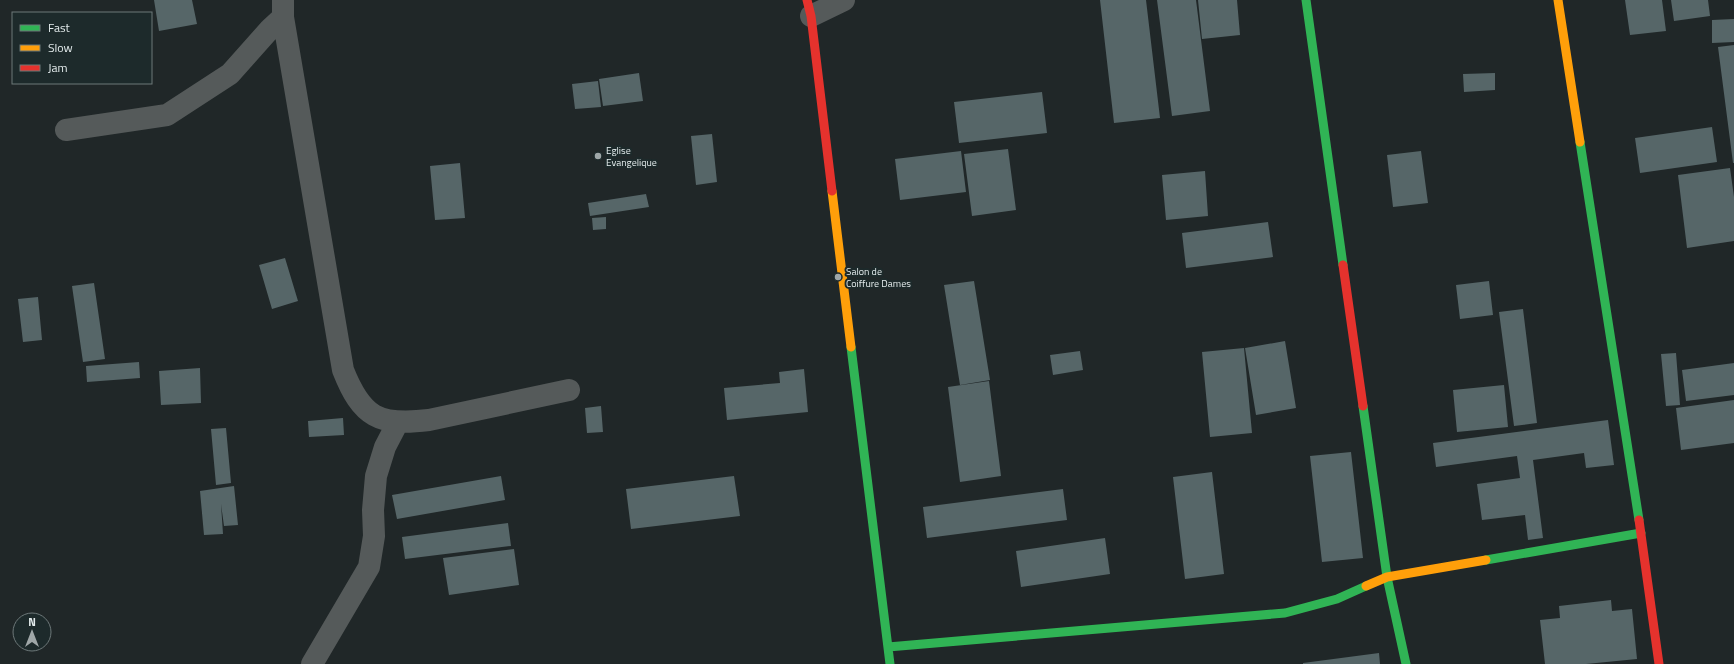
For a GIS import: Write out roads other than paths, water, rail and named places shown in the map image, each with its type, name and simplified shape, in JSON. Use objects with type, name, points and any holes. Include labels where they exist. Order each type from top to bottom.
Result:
[{"type":"street","points":[[844,0],[809,8],[890,664]]},
{"type":"street","points":[[1306,0],[1387,578],[1406,664]]},
{"type":"street","points":[[1558,0],[1641,533],[1659,664]]},
{"type":"street","points":[[66,130],[167,114],[230,74],[270,29],[283,9]]},
{"type":"street","points":[[283,9],[343,370],[351,392],[366,410],[383,421],[398,422],[429,420],[569,390]]},
{"type":"street","points":[[312,664],[368,567],[374,536],[373,510],[376,476],[385,447],[398,422]]},
{"type":"street","points":[[888,647],[1285,613],[1337,599],[1387,578],[1641,533]]},
{"type":"place","name":"Eglise Evangelique","points":[[598,156]]},
{"type":"place","name":"Salon de Coiffure Dames","points":[[838,277]]}]
